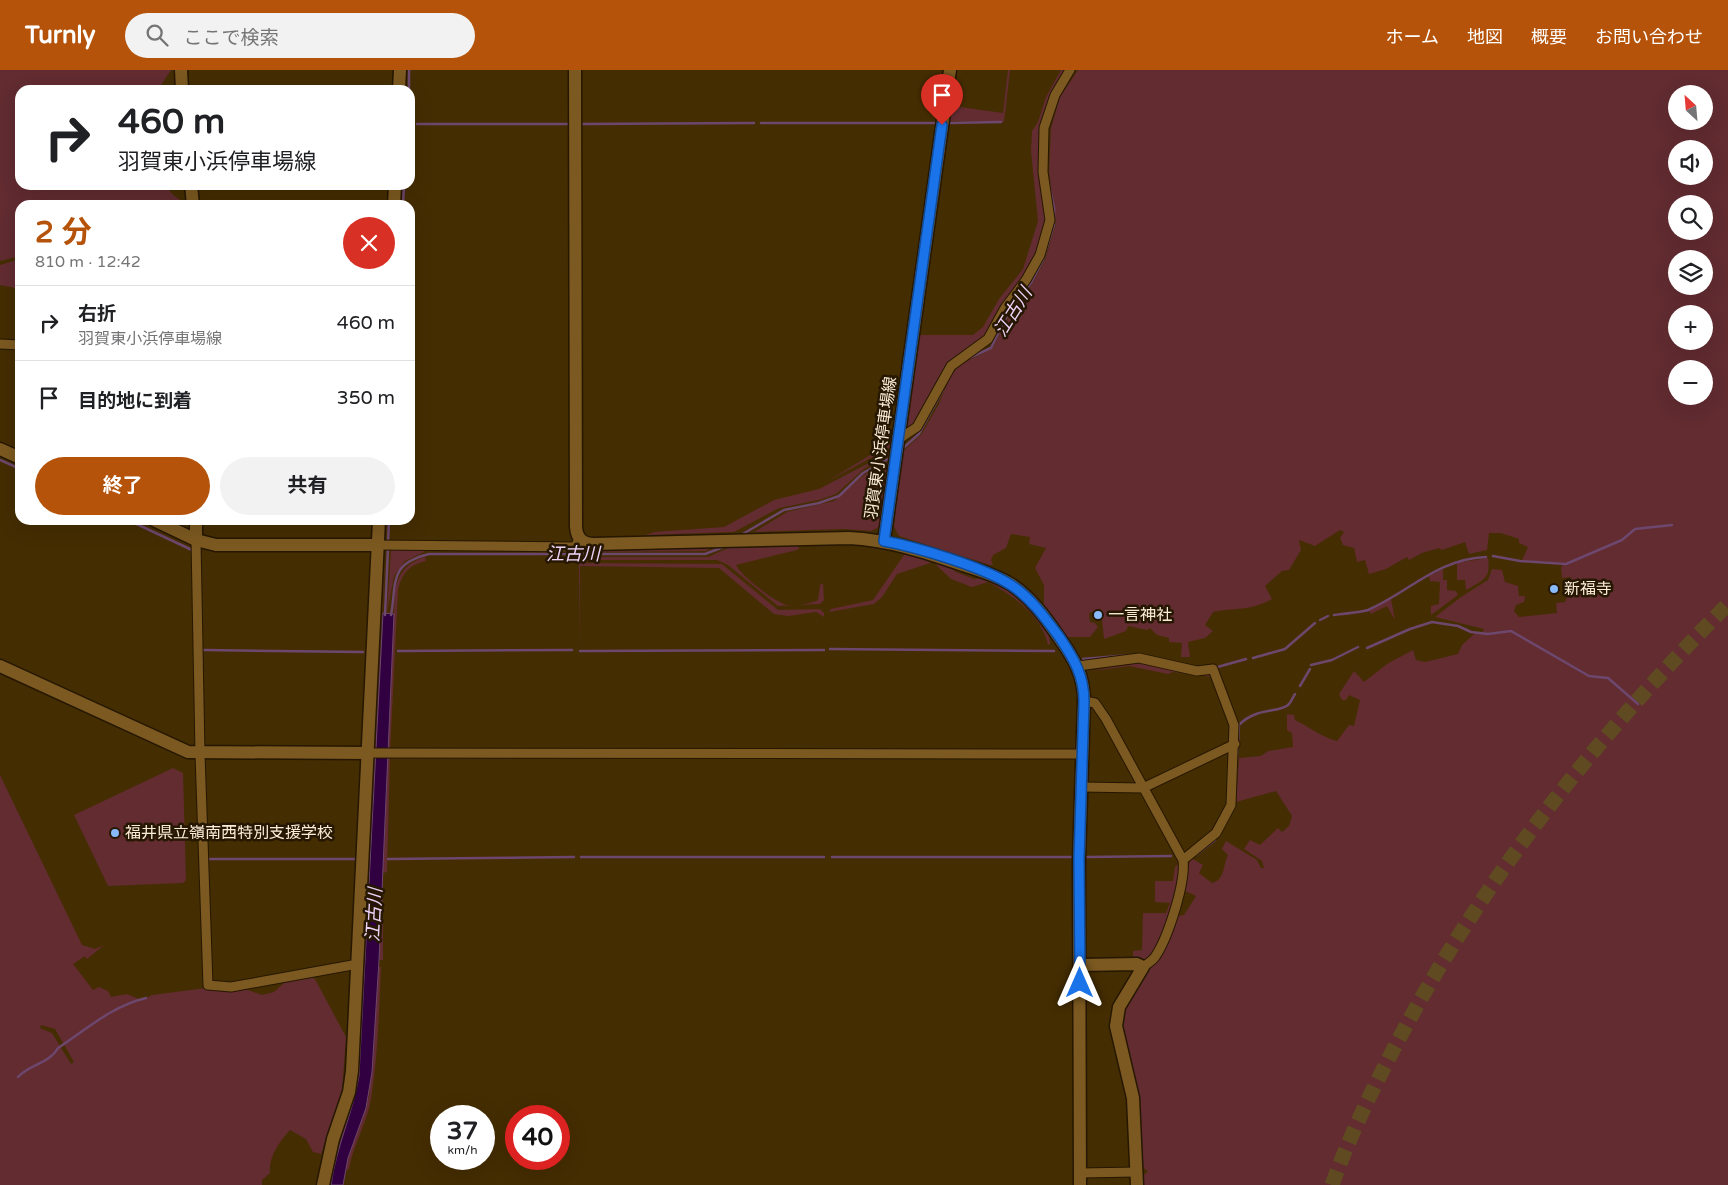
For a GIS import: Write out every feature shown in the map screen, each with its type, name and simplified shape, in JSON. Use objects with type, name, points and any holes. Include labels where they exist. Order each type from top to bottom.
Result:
[{"type":"street","points":[[180,70],[182,85]]},
{"type":"street","points":[[399,85],[400,70]]},
{"type":"street","points":[[576,70],[576,527],[580,539],[585,543],[594,544],[849,538],[884,541]]},
{"type":"street","name":"羽賀東小浜停車場線","points":[[950,70],[884,541],[942,557],[1010,584],[1039,610],[1078,666],[1083,680],[1080,1179]]},
{"type":"street","points":[[898,449],[917,427],[951,366],[988,339],[1005,308],[1026,280],[1040,255],[1050,220],[1043,172],[1044,128],[1054,95],[1070,70]]},
{"type":"street","points":[[0,344],[15,344]]},
{"type":"street","points":[[0,449],[15,456]]},
{"type":"street","points":[[164,525],[196,540],[224,545],[575,547],[580,539]]},
{"type":"street","points":[[196,525],[200,754],[208,985],[231,987],[358,964]]},
{"type":"street","points":[[324,1185],[333,1139],[349,1092],[384,546],[380,525]]},
{"type":"street","points":[[1078,666],[1108,660],[1140,658],[1197,671],[1213,669],[1232,716],[1235,744],[1229,812],[1211,838],[1183,860]]},
{"type":"street","points":[[0,666],[188,752],[200,754],[1082,754]]},
{"type":"street","points":[[1080,1179],[1137,1179],[1133,1098],[1116,1026],[1119,1007],[1143,967],[1153,959],[1161,946],[1182,877],[1183,860],[1103,714],[1095,703],[1084,701]]},
{"type":"street","points":[[1081,787],[1143,788],[1235,744]]},
{"type":"street","points":[[1080,965],[1137,964],[1143,967]]},
{"type":"shaded area","points":[[0,70],[171,70],[161,85],[15,85],[15,190],[169,190],[180,200],[15,200],[15,257],[0,261]]},
{"type":"shaded area","points":[[954,70],[956,70],[953,106],[1003,113],[1008,70],[1010,70],[1004,122],[947,121]]},
{"type":"shaded area","points":[[1061,70],[1068,70],[1042,128],[1048,220],[1038,254],[990,333],[965,352],[916,426],[904,431],[917,337],[921,335],[973,335],[983,327],[999,299],[1023,269],[1038,221],[1031,151],[1032,131],[1038,122],[1046,97]]},
{"type":"shaded area","points":[[1078,70],[1728,70],[1728,1185],[1140,1185],[1141,1178],[1148,1171],[1139,1165],[1119,1018],[1174,917],[1184,915],[1196,896],[1181,889],[1191,858],[1203,865],[1199,873],[1212,883],[1219,879],[1223,872],[1228,855],[1222,849],[1226,841],[1257,860],[1261,868],[1264,868],[1262,861],[1244,849],[1250,840],[1260,845],[1278,828],[1282,832],[1289,826],[1292,816],[1276,791],[1236,802],[1239,758],[1261,756],[1268,751],[1293,747],[1292,733],[1287,730],[1287,714],[1294,715],[1295,720],[1337,741],[1349,725],[1354,726],[1360,700],[1349,695],[1346,700],[1342,700],[1339,694],[1354,671],[1364,682],[1387,664],[1413,650],[1416,660],[1425,662],[1458,654],[1462,645],[1474,634],[1481,634],[1484,629],[1435,617],[1461,597],[1488,580],[1492,569],[1502,570],[1505,582],[1518,586],[1519,596],[1525,596],[1524,602],[1516,605],[1514,611],[1519,617],[1557,613],[1556,603],[1565,602],[1570,589],[1573,588],[1571,577],[1562,578],[1561,568],[1563,563],[1522,560],[1528,547],[1519,543],[1519,539],[1501,533],[1489,533],[1487,550],[1469,554],[1465,542],[1442,550],[1439,548],[1422,553],[1409,560],[1407,557],[1386,569],[1369,574],[1365,560],[1357,562],[1354,548],[1343,545],[1340,538],[1344,532],[1340,530],[1315,546],[1299,540],[1301,550],[1289,570],[1282,571],[1265,586],[1272,599],[1249,608],[1213,612],[1205,625],[1213,631],[1205,638],[1188,642],[1190,657],[1181,657],[1182,643],[1169,642],[1169,638],[1157,635],[1150,628],[1147,630],[1128,626],[1126,631],[1104,639],[1101,609],[1089,613],[1090,622],[1095,623],[1098,627],[1090,637],[1067,637],[1044,605],[1044,585],[1035,568],[1046,548],[1029,544],[1030,537],[1011,534],[1006,548],[993,555],[991,560],[993,565],[990,565],[899,536],[894,527],[901,453],[921,435],[939,404],[949,379],[959,365],[992,349],[1013,309],[1032,284],[1045,260],[1056,224],[1049,173],[1051,128],[1060,97]]},
{"type":"shaded area","points":[[15,260],[15,288],[0,285],[0,265]]},
{"type":"shaded area","points":[[909,337],[893,446],[826,482],[892,442]]},
{"type":"shaded area","points":[[892,451],[893,453],[865,468],[836,494],[819,500],[779,508],[734,532],[645,535],[655,532],[724,527],[774,500],[819,489]]},
{"type":"shaded area","points":[[890,461],[883,525],[871,531],[844,529],[754,532],[787,512],[834,501],[864,475]]},
{"type":"shaded area","points":[[798,543],[799,549],[736,565],[759,588],[787,605],[811,603],[818,600],[820,585],[823,583],[824,600],[820,604],[778,606],[728,565],[717,560],[579,560],[580,557],[708,557],[737,544]]},
{"type":"shaded area","points":[[719,544],[706,551],[579,552],[582,548]]},
{"type":"shaded area","points":[[391,550],[423,550],[424,552],[405,561],[394,576],[387,613]]},
{"type":"shaded area","points":[[385,552],[376,752],[374,751]]},
{"type":"shaded area","points":[[906,552],[946,564],[956,572],[974,579],[985,578],[1004,588],[1021,600],[1043,625],[1049,634],[1050,644],[1048,645],[1045,634],[1033,616],[1007,593],[988,582],[972,587],[951,579],[933,562],[897,574],[882,597],[874,604],[829,612],[831,609],[873,600]]},
{"type":"shaded area","points":[[425,557],[426,561],[411,567],[404,574],[398,590],[390,752],[388,752],[396,584],[401,573],[409,565]]},
{"type":"shaded area","points":[[1488,558],[1487,575],[1477,584],[1466,590],[1465,580],[1457,580],[1457,563]]},
{"type":"shaded area","points":[[579,563],[722,564],[778,610],[820,609],[824,613],[824,617],[816,612],[788,616],[774,614],[719,568],[580,566],[579,649]]},
{"type":"shaded area","points":[[1443,569],[1443,580],[1447,580],[1447,590],[1456,591],[1458,595],[1431,615],[1431,606],[1439,604],[1440,582],[1430,581],[1429,576]]},
{"type":"shaded area","points":[[1391,599],[1395,620],[1387,606],[1371,614],[1369,611]]},
{"type":"shaded area","points":[[1141,663],[1193,673],[1210,674],[1213,677],[1173,672],[1168,674],[1129,666],[1091,671],[1124,664]]},
{"type":"shaded area","points":[[376,757],[366,960],[364,958],[373,759]]},
{"type":"shaded area","points":[[387,757],[390,757],[387,872],[383,873],[383,960],[379,960]]},
{"type":"shaded area","points":[[173,768],[183,773],[186,880],[183,883],[108,886],[74,815]]},
{"type":"shaded area","points":[[0,775],[82,945],[95,949],[104,945],[87,959],[85,956],[73,964],[93,990],[99,987],[108,991],[111,997],[127,994],[141,1000],[152,995],[206,988],[245,989],[262,995],[274,992],[285,982],[311,977],[315,979],[346,1037],[342,1090],[321,1154],[313,1152],[306,1139],[290,1130],[282,1139],[273,1155],[270,1173],[262,1180],[262,1185],[0,1185]],"holes":[[[41,1025],[55,1029],[74,1062],[71,1064],[52,1033],[40,1028]]]},
{"type":"shaded area","points":[[1179,863],[1171,911],[1162,938],[1152,956],[1148,959],[1133,960],[1133,951],[1142,950],[1143,913],[1166,913],[1170,903],[1155,902],[1155,881],[1173,881],[1175,867]]},
{"type":"shaded area","points":[[366,967],[357,1092],[333,1171],[331,1169],[358,1056],[364,968]]},
{"type":"shaded area","points":[[378,967],[381,967],[379,1017],[371,1099],[349,1169],[346,1170],[348,1158],[369,1097]]},
{"type":"water","points":[[383,613],[394,614],[379,960],[372,1072],[366,1108],[348,1158],[343,1185],[331,1185],[333,1171],[359,1076]]},
{"type":"waterway","points":[[409,70],[409,85]]},
{"type":"waterway","points":[[949,123],[1001,122]]},
{"type":"waterway","points":[[581,124],[754,123]]},
{"type":"waterway","points":[[761,123],[936,123]]},
{"type":"waterway","points":[[417,124],[569,124]]},
{"type":"waterway","name":"江古川","points":[[969,358],[991,348],[1011,308],[1031,283],[1043,260],[1054,225],[1054,208],[1048,180]]},
{"type":"waterway","points":[[403,200],[404,190]]},
{"type":"waterway","name":"江古川","points":[[901,450],[919,434],[943,390]]},
{"type":"waterway","name":"江古川","points":[[741,535],[784,510],[819,503],[839,496],[863,473],[890,458]]},
{"type":"waterway","points":[[0,460],[15,467]]},
{"type":"waterway","points":[[139,525],[192,550]]},
{"type":"waterway","points":[[388,543],[389,525]]},
{"type":"waterway","points":[[1493,556],[1520,561],[1566,564],[1622,540],[1635,529],[1672,525]]},
{"type":"waterway","name":"江古川","points":[[391,615],[395,584],[401,569],[416,558],[429,554],[705,554],[726,546]]},
{"type":"waterway","points":[[385,615],[388,548]]},
{"type":"waterway","points":[[1334,615],[1368,610],[1438,570],[1469,559],[1486,557]]},
{"type":"waterway","points":[[1320,620],[1328,616]]},
{"type":"waterway","points":[[1367,648],[1410,629],[1432,622],[1458,626],[1471,632],[1488,634],[1511,631],[1589,676],[1608,678],[1638,704]]},
{"type":"waterway","points":[[1253,658],[1285,649],[1315,623]]},
{"type":"waterway","points":[[1311,665],[1332,660],[1358,647]]},
{"type":"waterway","points":[[830,649],[1054,651]]},
{"type":"waterway","points":[[204,650],[363,652]]},
{"type":"waterway","points":[[398,651],[572,650]]},
{"type":"waterway","points":[[580,651],[824,650]]},
{"type":"waterway","points":[[1083,659],[1130,655]]},
{"type":"waterway","points":[[1214,668],[1246,659]]},
{"type":"waterway","points":[[1300,686],[1310,669]]},
{"type":"waterway","points":[[1236,774],[1239,725],[1253,715],[1284,707],[1289,704],[1295,694]]},
{"type":"waterway","points":[[1196,855],[1215,840]]},
{"type":"waterway","points":[[1087,857],[1171,856]]},
{"type":"waterway","points":[[388,859],[574,857]]},
{"type":"waterway","points":[[581,857],[824,857]]},
{"type":"waterway","points":[[832,857],[1074,857]]},
{"type":"waterway","points":[[208,859],[355,859]]},
{"type":"waterway","points":[[18,1077],[28,1069],[45,1061],[58,1048],[111,1012],[146,998]]},
{"type":"tunnel","points":[[1332,1185],[1357,1123],[1386,1063],[1440,966],[1475,910],[1552,802],[1594,751],[1637,701],[1728,604]]},
{"type":"place","name":"新福寺","points":[[1554,589]]},
{"type":"place","name":"一言神社","points":[[1098,615]]},
{"type":"place","name":"福井県立嶺南西特別支援学校","points":[[115,833]]},
{"type":"route","points":[[942,125],[897,459],[884,541],[942,557],[997,577],[1010,584],[1021,592],[1048,621],[1074,658],[1081,672],[1084,701],[1079,859],[1080,983]]}]
